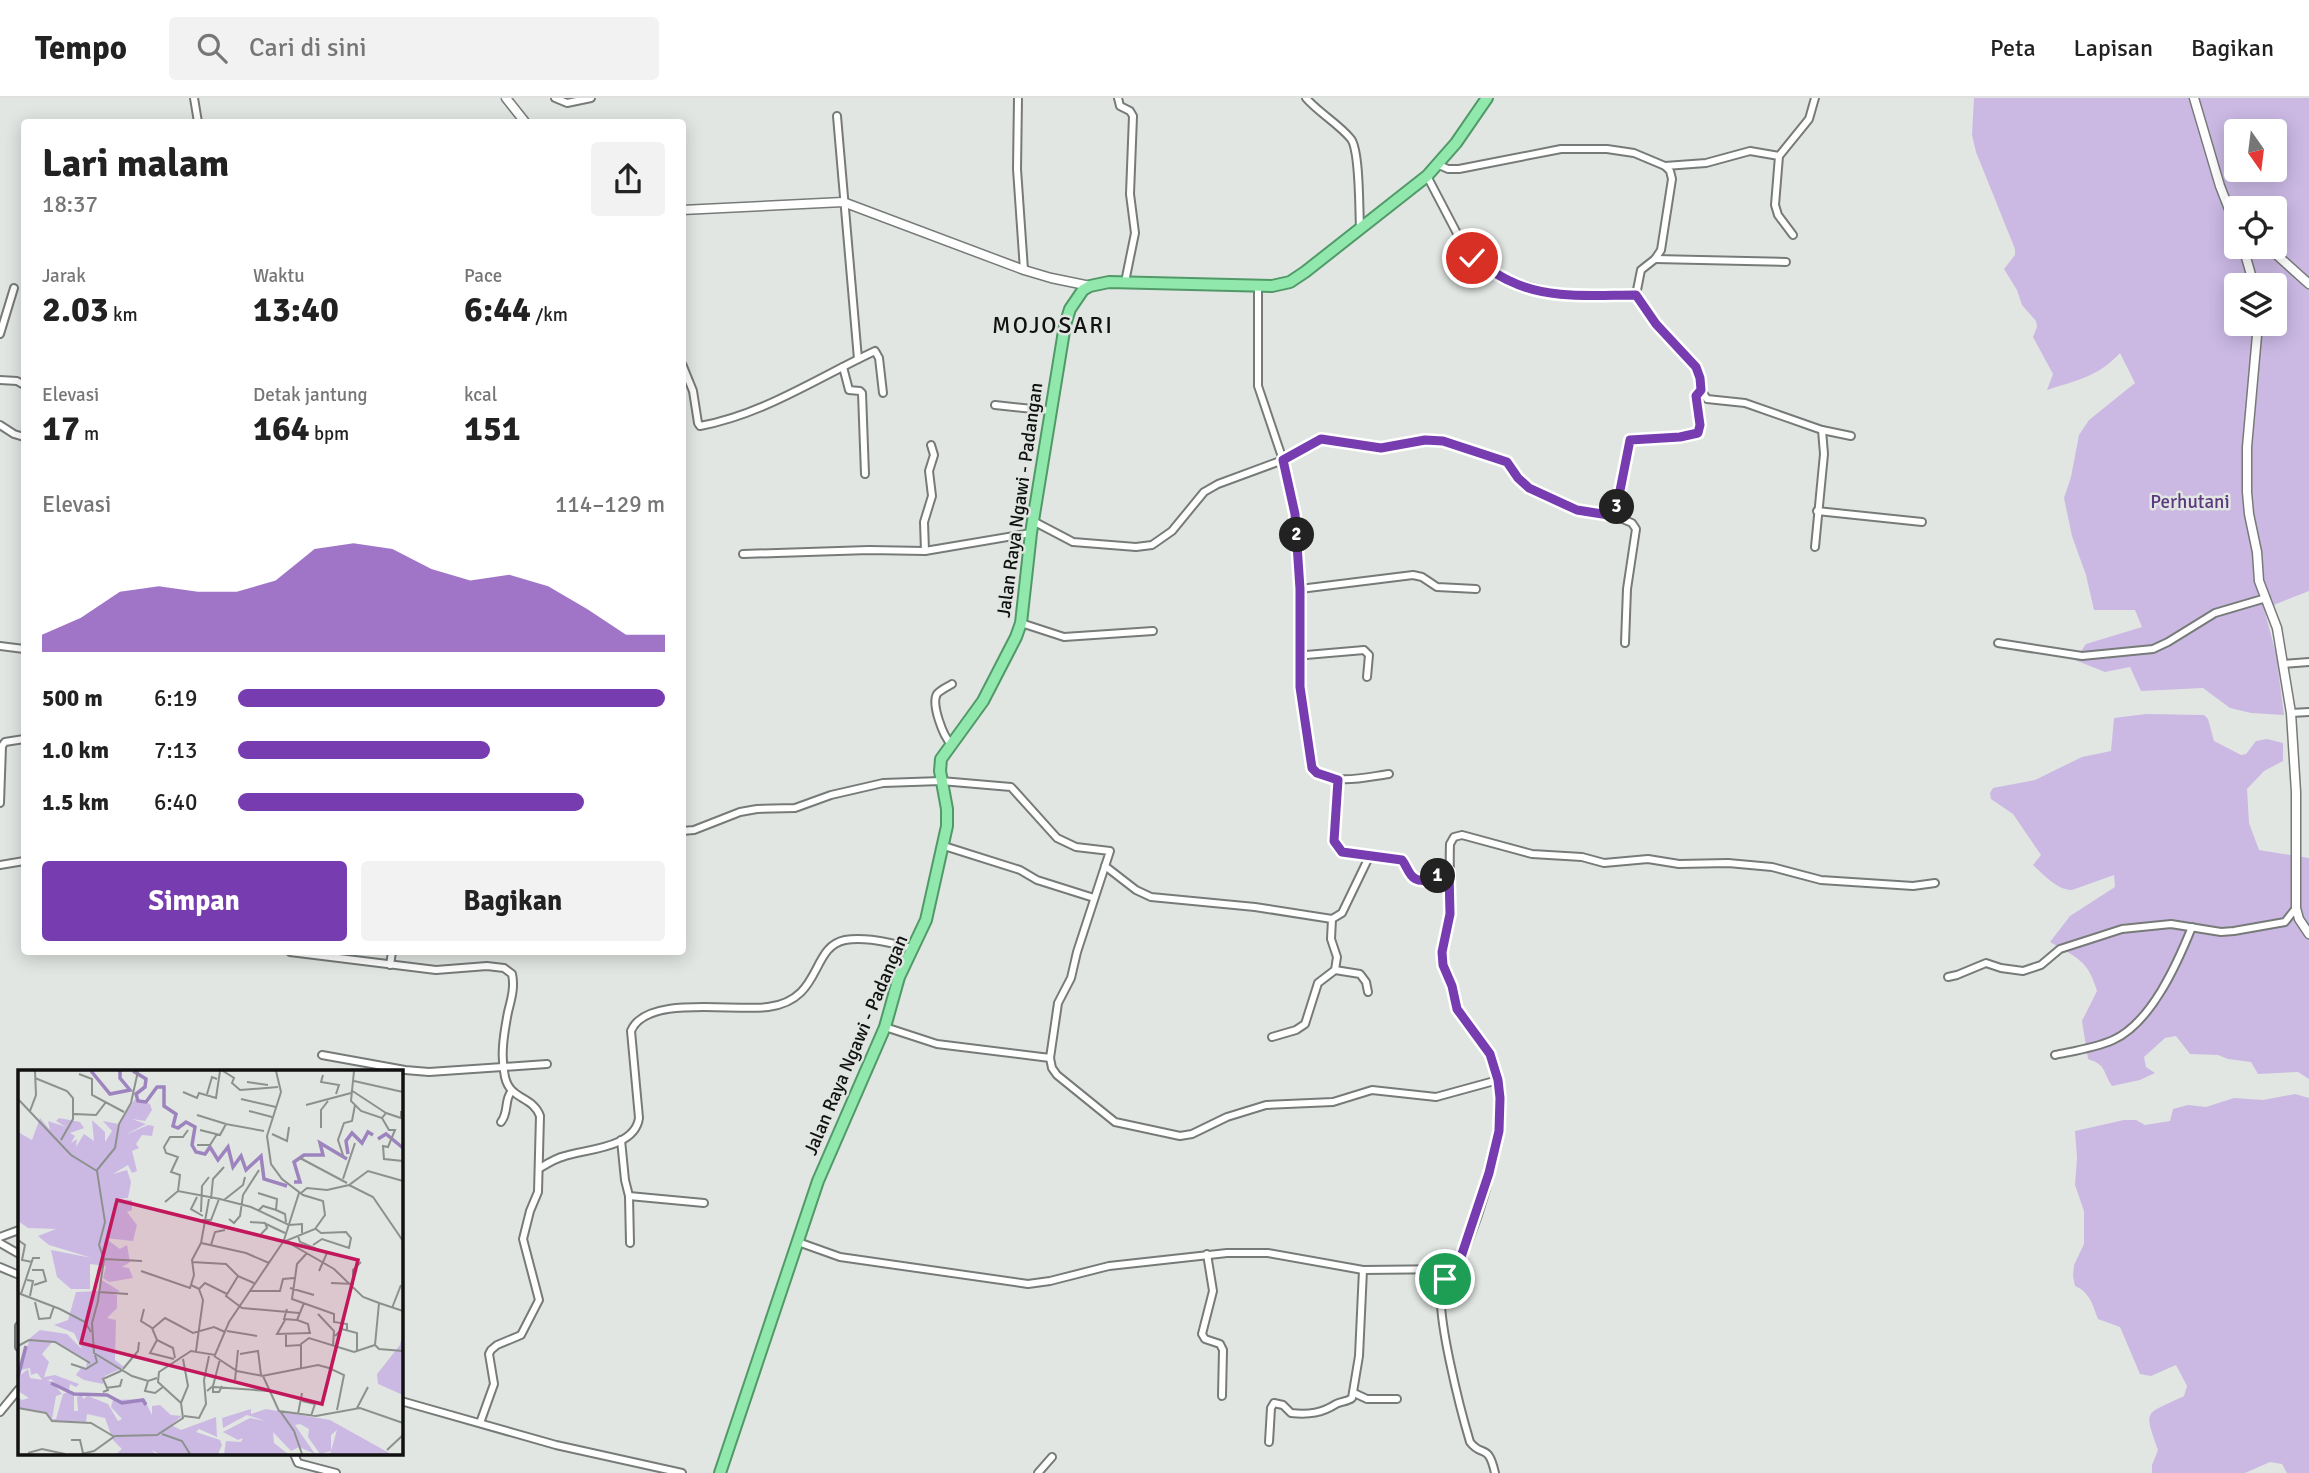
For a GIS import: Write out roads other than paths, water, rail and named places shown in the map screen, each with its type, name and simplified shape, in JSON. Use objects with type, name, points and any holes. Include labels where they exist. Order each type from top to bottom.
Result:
[{"type":"highway","points":[[1090,286],[1109,282],[1272,286],[1290,282],[1360,230],[1439,165],[1487,98]]},
{"type":"highway","name":"Jalan Raya Ngawi - Padangan","points":[[720,1473],[830,1150],[885,1027],[899,976],[926,920],[943,846],[947,809],[941,759],[983,701],[1021,623],[1031,533],[1052,411],[1057,364],[1068,316],[1078,295],[1090,286]]},
{"type":"street","points":[[194,98],[198,119]]},
{"type":"street","points":[[506,98],[523,119]]},
{"type":"street","points":[[555,98],[567,103],[591,98]]},
{"type":"street","points":[[1018,98],[1017,169],[1024,270]]},
{"type":"street","points":[[1118,98],[1120,106],[1130,111],[1133,116],[1130,194],[1135,233],[1125,282]]},
{"type":"street","points":[[1306,98],[1352,140],[1357,163],[1360,230]]},
{"type":"street","points":[[1793,235],[1778,215],[1775,205],[1779,156],[1809,119],[1815,98]]},
{"type":"street","points":[[2194,98],[2225,196]]},
{"type":"street","points":[[837,116],[858,359]]},
{"type":"street","points":[[1439,165],[1448,169],[1459,169],[1561,149],[1607,149],[1634,153],[1665,166],[1671,171],[1672,179],[1662,246],[1655,259],[1641,270],[1636,295],[1656,324],[1696,367],[1704,397],[1745,403],[1822,430],[1851,436]]},
{"type":"street","points":[[1665,166],[1706,163],[1750,151],[1779,156]]},
{"type":"street","points":[[1427,176],[1472,258],[1510,281],[1560,295],[1636,295]]},
{"type":"street","points":[[686,211],[844,202],[1024,270],[1090,286]]},
{"type":"street","points":[[1655,259],[1786,262]]},
{"type":"street","points":[[2281,259],[2309,284]]},
{"type":"street","points":[[1258,286],[1258,386],[1283,460],[1295,514],[1300,589],[1301,695],[1312,768],[1317,773],[1338,780],[1390,774]]},
{"type":"street","points":[[0,334],[14,288]]},
{"type":"street","points":[[2257,336],[2247,447],[2247,492],[2259,581],[2277,628],[2291,713],[2296,803],[2296,908],[2299,919],[2309,934]]},
{"type":"street","points":[[686,373],[700,426],[733,419],[791,395],[874,351],[877,352],[883,393]]},
{"type":"street","points":[[842,368],[849,390],[862,393],[865,474]]},
{"type":"street","points":[[0,380],[21,383]]},
{"type":"street","points":[[1615,516],[1630,440],[1680,437],[1698,433],[1700,425],[1696,396],[1701,390]]},
{"type":"street","points":[[995,405],[1052,411]]},
{"type":"street","points":[[0,425],[21,436]]},
{"type":"street","points":[[1815,547],[1824,454],[1822,430]]},
{"type":"street","points":[[1033,521],[1073,542],[1145,546],[1172,531],[1204,492],[1217,484],[1283,460],[1321,439],[1381,448],[1425,440],[1443,441],[1507,462],[1529,488],[1577,510],[1615,516],[1632,523],[1636,529],[1627,589],[1625,643]]},
{"type":"street","points":[[925,551],[924,522],[932,496],[929,471],[934,455],[931,445]]},
{"type":"street","points":[[1817,510],[1922,522]]},
{"type":"street","points":[[743,554],[925,551],[1031,533]]},
{"type":"street","points":[[1300,589],[1413,575],[1422,577],[1437,587],[1476,589]]},
{"type":"street","points":[[1998,643],[2082,656],[2153,649],[2215,613],[2266,598]]},
{"type":"street","points":[[1021,623],[1064,637],[1153,631]]},
{"type":"street","points":[[0,646],[21,649]]},
{"type":"street","points":[[1299,653],[1306,655],[1364,650],[1369,655],[1367,677]]},
{"type":"street","points":[[2284,664],[2309,662]]},
{"type":"street","points":[[951,744],[941,728],[935,701],[940,692],[952,684]]},
{"type":"street","points":[[2291,713],[2309,712]]},
{"type":"street","points":[[0,803],[2,746],[5,742],[21,739]]},
{"type":"street","points":[[1338,780],[1334,841],[1342,852],[1402,860],[1411,876],[1420,881],[1449,872]]},
{"type":"street","points":[[686,831],[694,830],[730,814],[748,810],[795,808],[831,795],[878,784],[942,781],[1011,788],[1057,838],[1076,847],[1110,851],[1071,978],[1058,1003],[1050,1058],[1057,1075],[1115,1122],[1180,1136],[1266,1105],[1333,1102],[1372,1090],[1436,1097],[1498,1080]]},
{"type":"street","points":[[1494,1473],[1487,1452],[1476,1448],[1470,1442],[1447,1346],[1442,1288],[1445,1279],[1456,1269],[1473,1225],[1496,1145],[1500,1117],[1498,1080],[1486,1045],[1457,1009],[1452,986],[1443,965],[1442,952],[1450,914],[1451,839],[1462,835],[1532,854],[1582,857],[1604,863],[1648,859],[1679,864],[1728,863],[1772,867],[1821,880],[1913,886],[1935,883]]},
{"type":"street","points":[[943,846],[1020,870],[1037,880],[1094,898]]},
{"type":"street","points":[[1105,866],[1136,890],[1151,897],[1255,907],[1332,919],[1342,913],[1370,855]]},
{"type":"street","points":[[0,865],[21,862]]},
{"type":"street","points":[[1948,977],[1986,963],[2009,970],[2031,969],[2044,963],[2060,950],[2122,929],[2171,924],[2227,932],[2271,925],[2288,919],[2296,908]]},
{"type":"street","points":[[1272,1037],[1296,1030],[1305,1024],[1318,983],[1335,970],[1337,957],[1331,939],[1332,919]]},
{"type":"street","points":[[2055,1055],[2113,1040],[2133,1025],[2158,996],[2174,970],[2192,927]]},
{"type":"street","points":[[540,1168],[567,1155],[603,1149],[621,1140],[638,1124],[631,1031],[640,1018],[668,1007],[757,1008],[791,1001],[804,990],[831,945],[846,940],[868,939],[914,948]]},
{"type":"street","points":[[313,955],[436,970],[487,966],[512,974],[513,986],[504,1034],[503,1066],[505,1081],[511,1092],[534,1105],[540,1116],[538,1192],[523,1239],[539,1300],[521,1335],[497,1345],[489,1354],[494,1384],[481,1423]]},
{"type":"street","points":[[390,965],[392,955]]},
{"type":"street","points":[[1335,970],[1360,974],[1366,982],[1368,992]]},
{"type":"street","points":[[885,1027],[937,1044],[1050,1058]]},
{"type":"street","points":[[322,1055],[416,1072],[547,1063]]},
{"type":"street","points":[[501,1122],[505,1116],[507,1097],[511,1092]]},
{"type":"street","points":[[621,1140],[629,1196],[630,1243]]},
{"type":"street","points":[[629,1196],[704,1203]]},
{"type":"street","points":[[0,1237],[18,1230]]},
{"type":"street","points":[[797,1242],[840,1257],[1028,1284],[1050,1282],[1109,1266],[1207,1254],[1268,1253],[1363,1270],[1456,1269]]},
{"type":"street","points":[[0,1243],[18,1253]]},
{"type":"street","points":[[1207,1254],[1213,1291],[1202,1334],[1205,1339],[1220,1344],[1223,1350],[1222,1396]]},
{"type":"street","points":[[0,1267],[18,1275]]},
{"type":"street","points":[[1269,1442],[1271,1408],[1274,1404],[1283,1405],[1291,1413],[1321,1412],[1350,1401],[1354,1393],[1359,1356],[1363,1270]]},
{"type":"street","points":[[0,1412],[18,1390]]},
{"type":"street","points":[[1354,1393],[1367,1399],[1397,1399]]},
{"type":"street","points":[[402,1401],[556,1445],[682,1473]]},
{"type":"street","points":[[295,1456],[298,1463],[336,1473]]},
{"type":"street","points":[[1038,1473],[1052,1457]]},
{"type":"district","name":"MOJOSARI","points":[[1053,325]]},
{"type":"park label","name":"Perhutani","points":[[2190,502]]}]
